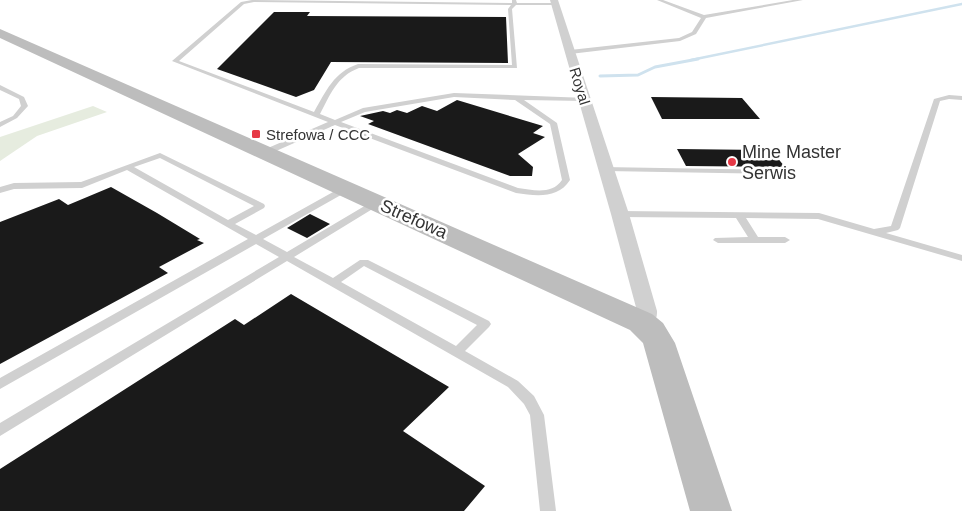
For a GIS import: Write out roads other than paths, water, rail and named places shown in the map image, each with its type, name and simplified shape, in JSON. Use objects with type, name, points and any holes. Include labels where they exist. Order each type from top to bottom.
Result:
[{"type":"street","points":[[555,2],[570,52]]},
{"type":"street","name":"Strefowa","points":[[3,36],[641,322],[660,343],[712,511]]},
{"type":"street","name":"Royal","points":[[570,52],[620,214],[647,311],[647,316],[641,322]]},
{"type":"lane","points":[[659,0],[704,17],[801,0]]},
{"type":"lane","points":[[517,98],[553,123],[566,180],[564,185],[557,190],[537,193],[516,190],[175,61],[243,3],[254,1],[555,2]]},
{"type":"lane","points":[[316,115],[336,78],[346,70],[358,66],[515,67],[510,9],[514,2]]},
{"type":"lane","name":"Royal","points":[[570,52],[680,39],[694,34],[704,17]]},
{"type":"lane","points":[[0,87],[22,98],[25,106],[15,117],[0,125]]},
{"type":"lane","points":[[264,152],[363,110],[454,96],[585,99]]},
{"type":"lane","points":[[870,230],[895,228],[937,99],[949,96],[962,98]]},
{"type":"lane","points":[[0,190],[14,186],[82,185],[160,155],[261,206],[228,224]]},
{"type":"lane","points":[[128,167],[513,384],[530,400],[537,415],[548,511]]},
{"type":"lane","points":[[606,169],[778,172]]},
{"type":"lane","points":[[0,384],[344,189]]},
{"type":"lane","points":[[0,430],[376,203]]},
{"type":"lane","points":[[620,214],[819,216],[962,258]]},
{"type":"lane","points":[[739,215],[754,240]]},
{"type":"lane","points":[[718,240],[785,240]]},
{"type":"lane","points":[[334,283],[364,262],[485,324],[457,352]]},
{"type":"waterway","points":[[691,60],[962,4]]},
{"type":"waterway","points":[[600,76],[638,75],[655,67],[698,59]]},
{"type":"place","name":"Strefowa / CCC","points":[[256,134]]},
{"type":"place","name":"Mine Master Serwis","points":[[732,162]]}]
